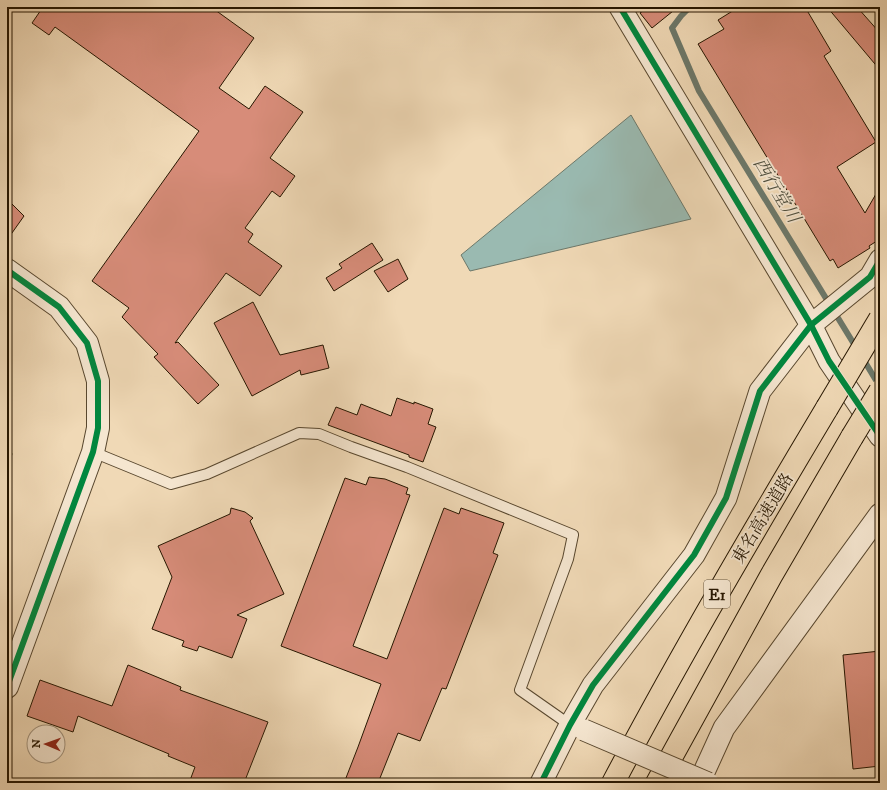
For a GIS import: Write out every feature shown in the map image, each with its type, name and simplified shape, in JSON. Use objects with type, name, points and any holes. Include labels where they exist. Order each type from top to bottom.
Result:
[{"type":"highway","name":"東名高速道路","points":[[613,783],[653,708],[739,556],[880,319]]},
{"type":"highway","name":"E1","points":[[657,783],[771,576],[880,391]]},
{"type":"street","points":[[620,7],[824,315],[829,361],[880,436]]},
{"type":"street","points":[[541,783],[577,727],[593,685],[694,555],[726,498],[760,392],[824,315],[870,277],[880,260]]},
{"type":"street","points":[[7,270],[59,307],[87,343],[98,381],[98,428],[93,452],[7,687]]},
{"type":"street","points":[[699,783],[724,728],[880,514]]},
{"type":"street","points":[[577,727],[708,783]]},
{"type":"lane","points":[[93,452],[171,484],[208,474],[299,433],[319,434],[406,467],[573,535],[568,559],[520,690],[577,727]]},
{"type":"green space","points":[[7,439],[12,454],[7,471]]},
{"type":"water","points":[[631,115],[691,219],[470,271],[461,255]]},
{"type":"building","points":[[43,7],[211,7],[254,38],[219,88],[249,109],[265,86],[303,112],[270,158],[295,176],[280,197],[272,191],[245,228],[253,234],[248,242],[282,266],[260,296],[226,273],[175,343],[178,342],[219,385],[198,404],[154,357],[158,354],[122,317],[129,308],[92,281],[199,131],[55,27],[49,35],[32,23]]},
{"type":"building","points":[[648,7],[678,7],[652,28],[640,13]]},
{"type":"building","points":[[739,7],[805,7],[831,51],[824,56],[876,142],[837,167],[865,213],[880,187],[880,239],[869,246],[870,248],[838,268],[833,259],[830,261],[698,44],[724,29],[718,20]]},
{"type":"building","points":[[827,7],[857,7],[880,33],[880,70]]},
{"type":"building","points":[[7,199],[24,216],[7,240]]},
{"type":"building","points":[[372,243],[383,260],[334,291],[326,278],[342,268],[339,264]]},
{"type":"building","points":[[398,259],[408,279],[388,292],[374,271]]},
{"type":"building","points":[[253,302],[280,355],[323,345],[329,368],[301,375],[300,370],[252,396],[214,323]]},
{"type":"building","points":[[397,398],[433,409],[428,424],[436,427],[423,462],[409,457],[409,455],[328,425],[336,407],[357,415],[361,404],[391,416]]},
{"type":"building","points":[[369,477],[385,479],[408,488],[406,494],[410,495],[353,646],[387,659],[444,508],[459,514],[461,508],[504,523],[493,553],[498,555],[446,689],[442,688],[420,741],[398,733],[378,783],[344,783],[381,684],[281,646],[345,478],[366,485]]},
{"type":"building","points":[[231,508],[245,512],[253,518],[250,521],[284,594],[237,615],[247,619],[232,658],[199,646],[197,651],[182,646],[184,641],[152,629],[172,577],[158,546],[230,514]]},
{"type":"building","points":[[880,651],[880,766],[853,769],[843,655]]},
{"type":"building","points":[[128,665],[181,687],[180,690],[268,722],[244,783],[189,783],[195,767],[168,756],[169,754],[78,716],[73,732],[66,730],[66,724],[50,724],[27,716],[40,680],[112,706]]},
{"type":"waterway","name":"西行堂川","points":[[690,7],[672,28],[699,91],[857,349]]},
{"type":"waterway","name":"西行堂川","points":[[862,357],[880,387]]},
{"type":"cycle path","points":[[620,7],[811,325],[829,361],[880,436]]},
{"type":"cycle path","points":[[541,783],[570,725],[593,685],[694,555],[726,498],[760,391],[811,325],[870,277],[880,260]]},
{"type":"cycle path","points":[[7,270],[59,307],[87,343],[98,381],[98,428],[93,452],[7,687]]}]
